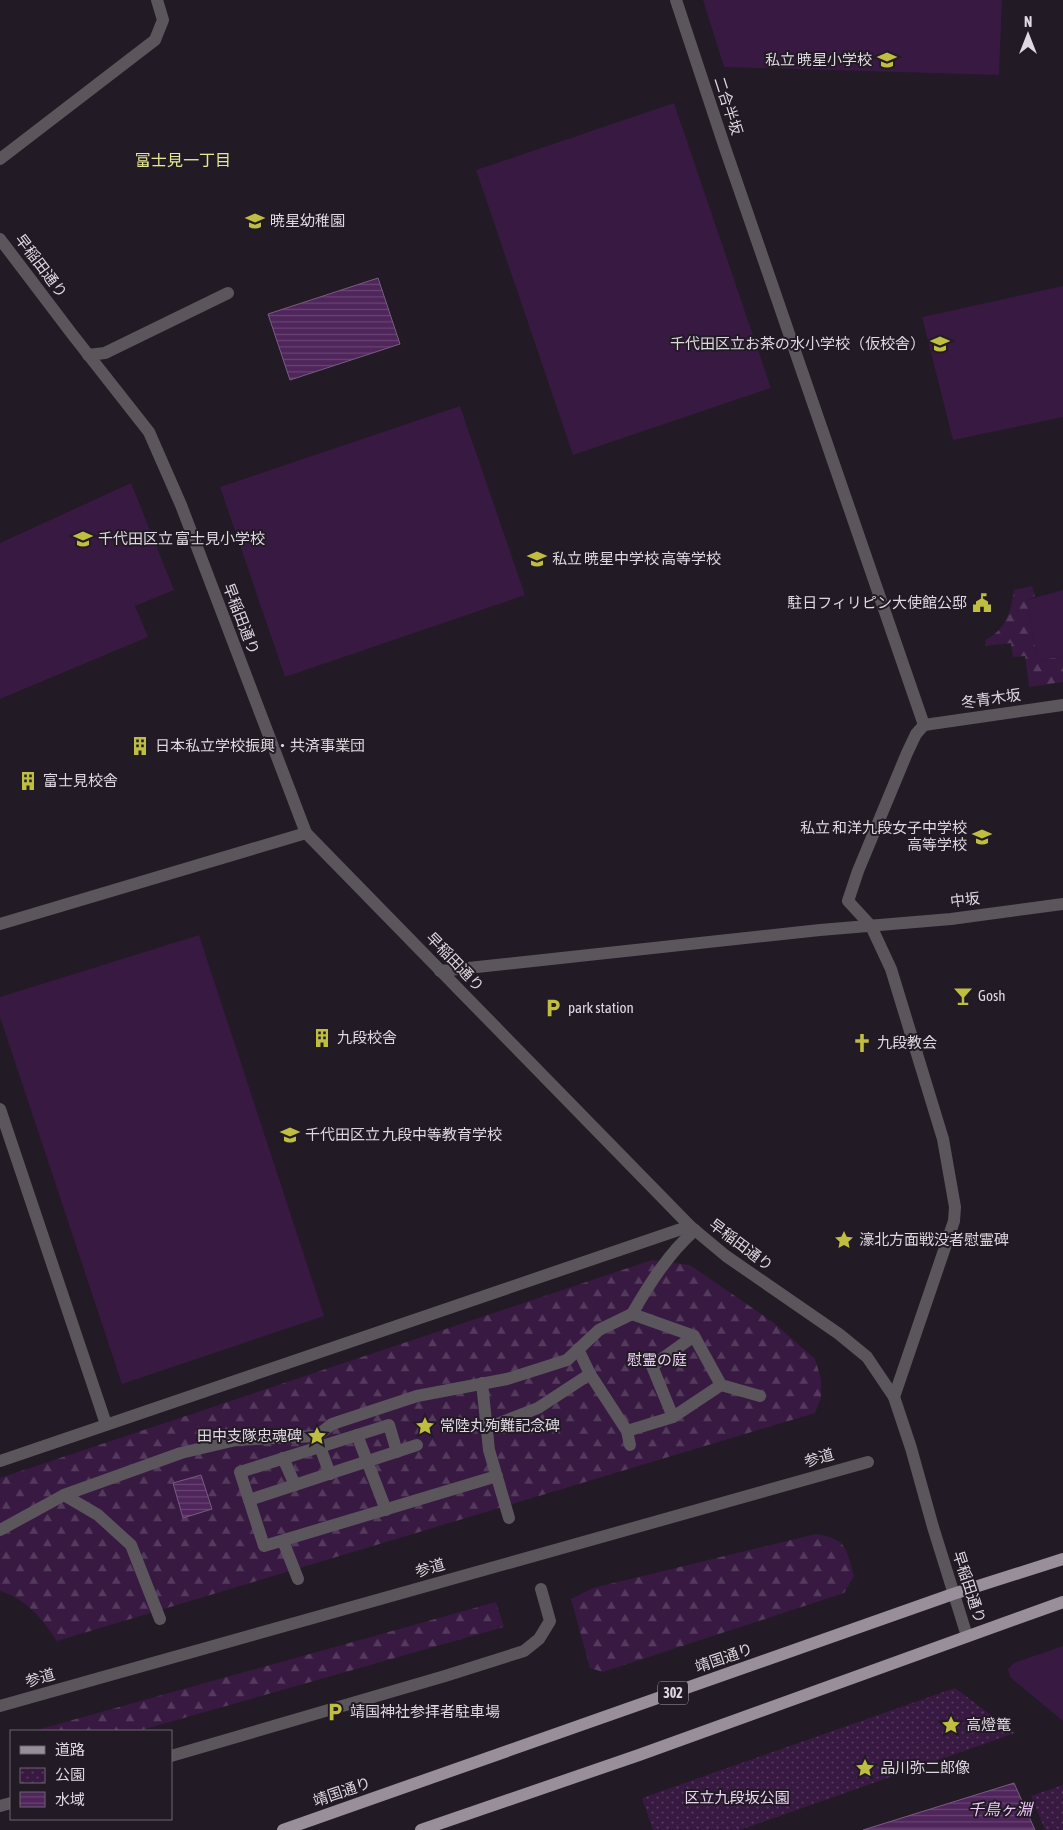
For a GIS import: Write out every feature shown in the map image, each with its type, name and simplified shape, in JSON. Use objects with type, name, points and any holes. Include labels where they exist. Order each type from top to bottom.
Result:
[{"type":"main road","name":"靖国通り","points":[[284,1830],[953,1594],[1063,1559]]},
{"type":"main road","points":[[421,1830],[639,1755],[1063,1602]]},
{"type":"street","points":[[0,159],[156,40],[163,20],[157,0]]},
{"type":"street","name":"二合半坂","points":[[676,0],[750,221],[924,725]]},
{"type":"street","name":"早稲田通り","points":[[0,239],[149,432],[181,506],[306,833],[692,1228],[726,1256],[839,1334],[867,1357],[894,1397],[967,1636]]},
{"type":"street","points":[[88,355],[105,353],[228,293]]},
{"type":"street","name":"冬青木坂","points":[[924,725],[1063,706]]},
{"type":"street","points":[[894,1397],[954,1222],[955,1207],[943,1139],[891,969],[871,926],[848,901],[858,871],[907,753],[916,734],[924,725]]},
{"type":"street","points":[[0,924],[306,833]]},
{"type":"street","name":"中坂","points":[[440,971],[800,932],[951,919],[1063,904]]},
{"type":"street","points":[[0,1109],[106,1424]]},
{"type":"street","points":[[0,1530],[64,1495],[181,1453],[236,1440],[317,1436],[332,1424],[417,1396],[507,1379],[567,1360],[599,1330],[632,1314],[651,1280],[692,1228]]},
{"type":"street","points":[[0,1461],[692,1228]]},
{"type":"street","points":[[632,1314],[694,1336],[721,1385],[760,1396]]},
{"type":"street","points":[[673,1417],[652,1366],[694,1336]]},
{"type":"street","points":[[578,1349],[590,1374],[627,1431],[630,1445]]},
{"type":"street","points":[[487,1428],[538,1408],[590,1374]]},
{"type":"street","points":[[482,1383],[489,1450],[509,1518]]},
{"type":"street","points":[[627,1431],[673,1417],[721,1385]]},
{"type":"street","points":[[397,1452],[389,1425],[240,1472],[264,1546],[497,1476]]},
{"type":"street","points":[[356,1435],[386,1510]]},
{"type":"street","points":[[249,1500],[417,1445]]},
{"type":"street","points":[[320,1446],[330,1474]]},
{"type":"street","points":[[284,1458],[295,1485]]},
{"type":"street","name":"参道","points":[[0,1706],[868,1462]]},
{"type":"street","points":[[64,1495],[98,1515],[131,1545],[160,1619]]},
{"type":"street","points":[[283,1541],[298,1579]]},
{"type":"street","points":[[172,1756],[524,1651],[539,1639],[550,1621],[541,1589]]},
{"type":"green space","name":"私立 暁星小学校","points":[[703,0],[1002,0],[999,75],[724,67]]},
{"type":"green space","points":[[674,103],[771,388],[573,455],[476,170]]},
{"type":"green space","points":[[1063,286],[1063,417],[953,440],[922,317]]},
{"type":"green space","points":[[460,406],[525,595],[285,677],[220,487]]},
{"type":"green space","points":[[131,483],[174,590],[135,606],[148,637],[0,699],[0,543]]},
{"type":"green space","points":[[1032,586],[1035,597],[1027,600],[1037,660],[1063,657],[1063,682],[1029,687],[1025,656],[1013,657],[1011,643],[986,646],[985,640],[1003,626],[1009,613],[1014,590]]},
{"type":"green space","points":[[1063,590],[1063,657],[1037,660],[1027,600]]},
{"type":"green space","points":[[199,935],[324,1316],[122,1384],[0,1017],[0,997]]},
{"type":"green space","name":"慰霊の庭","points":[[652,1260],[690,1265],[774,1323],[815,1359],[821,1379],[821,1398],[815,1413],[57,1641],[33,1611],[18,1599],[0,1591],[0,1478]]},
{"type":"green space","points":[[816,1534],[840,1542],[847,1552],[854,1576],[844,1593],[603,1672],[590,1668],[571,1599],[593,1588]]},
{"type":"green space","points":[[496,1602],[504,1627],[142,1730],[37,1730]]},
{"type":"green space","points":[[1063,1646],[1063,1721],[1010,1677],[1008,1669],[1014,1663]]},
{"type":"green space","name":"区立九段坂公園","points":[[955,1688],[1015,1733],[740,1830],[653,1830],[642,1798]]},
{"type":"green space","points":[[1063,1785],[1063,1830],[1045,1830],[1031,1796]]},
{"type":"water","points":[[378,278],[400,344],[290,380],[268,314]]},
{"type":"water","points":[[201,1475],[212,1509],[183,1518],[173,1483]]},
{"type":"water","name":"千鳥ヶ淵","points":[[1014,1783],[1035,1830],[863,1830]]},
{"type":"place","name":"私立 暁星小学校","points":[[887,60]]},
{"type":"place","name":"暁星幼稚園","points":[[255,221]]},
{"type":"place","name":"千代田区立お茶の水小学校（仮校舎）","points":[[940,344]]},
{"type":"place","name":"千代田区立 富士見小学校","points":[[83,539]]},
{"type":"place","name":"私立 暁星中学校 高等学校","points":[[537,559]]},
{"type":"place","name":"駐日フィリピン大使館公邸","points":[[982,603]]},
{"type":"place","name":"日本私立学校振興・共済事業団","points":[[140,746]]},
{"type":"place","name":"富士見校舎","points":[[28,781]]},
{"type":"place","name":"私立 和洋九段女子中学校 高等学校","points":[[982,837]]},
{"type":"place","name":"Gosh","points":[[963,996]]},
{"type":"place","name":"park station","points":[[553,1008]]},
{"type":"place","name":"九段校舎","points":[[322,1038]]},
{"type":"place","name":"九段教会","points":[[862,1043]]},
{"type":"place","name":"千代田区立 九段中等教育学校","points":[[290,1135]]},
{"type":"place","name":"濠北方面戦没者慰霊碑","points":[[844,1240]]},
{"type":"place","name":"常陸丸殉難記念碑","points":[[425,1426]]},
{"type":"place","name":"田中支隊忠魂碑","points":[[317,1436]]},
{"type":"place","name":"靖国神社参拝者駐車場","points":[[335,1712]]},
{"type":"place","name":"高燈篭","points":[[951,1725]]},
{"type":"place","name":"品川弥二郎像","points":[[865,1768]]},
{"type":"district","name":"富士見一丁目","points":[[183,160]]}]
